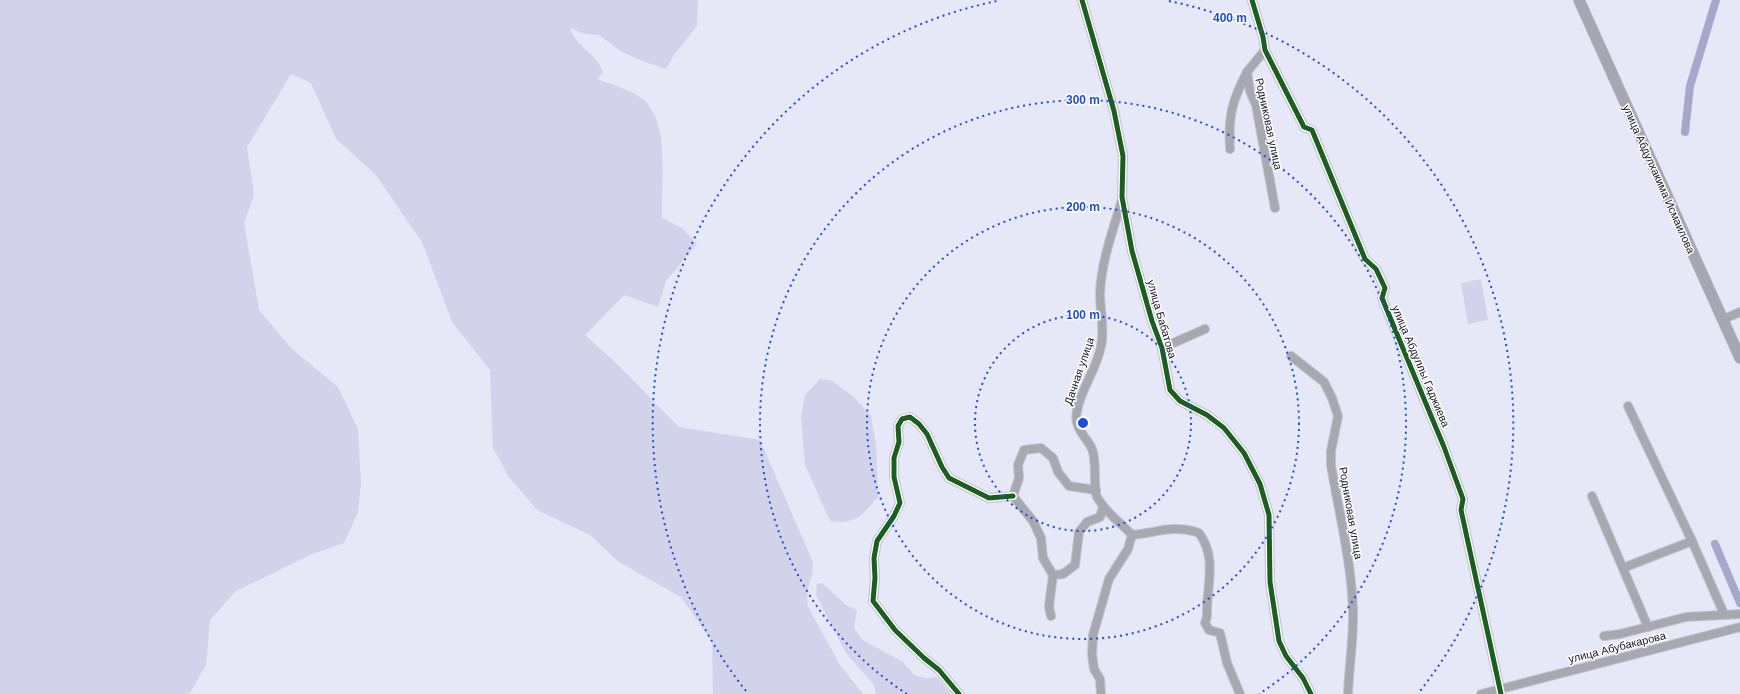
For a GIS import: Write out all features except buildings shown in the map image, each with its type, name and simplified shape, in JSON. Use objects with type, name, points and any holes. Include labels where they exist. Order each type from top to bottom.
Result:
[{"type":"main road","name":"улица Абдулхакима Исмаилова","points":[[1579,0],[1740,358]]},
{"type":"street","name":"улица Бабатова","points":[[1082,0],[1096,44],[1114,111],[1123,156],[1122,197],[1132,251],[1152,321],[1162,348],[1168,384],[1174,396],[1186,405],[1207,415],[1224,428],[1244,452],[1260,484],[1269,515],[1270,582],[1279,642],[1286,656],[1303,678],[1311,694]]},
{"type":"street","name":"улица Абдуллы Гаджиева","points":[[1252,0],[1263,37],[1265,50],[1304,127],[1312,130],[1365,259],[1376,269],[1385,288],[1382,298],[1444,447],[1463,499],[1461,510],[1500,691]]},
{"type":"street","name":"Родниковая улица","points":[[1265,50],[1246,72],[1250,91],[1256,105],[1275,208]]},
{"type":"street","points":[[1230,149],[1228,125],[1234,102],[1246,72]]},
{"type":"street","name":"Дачная улица","points":[[1122,197],[1101,278],[1101,346],[1092,371],[1084,386],[1076,413],[1077,426],[1092,450],[1096,495],[1103,507],[1132,536]]},
{"type":"street","points":[[1722,320],[1740,312]]},
{"type":"street","points":[[1162,348],[1205,328]]},
{"type":"street","name":"Родниковая улица","points":[[1290,356],[1307,367],[1324,382],[1332,398],[1338,416],[1331,451],[1331,465],[1350,566],[1353,632],[1348,694]]},
{"type":"street","points":[[1628,406],[1692,541],[1724,614]]},
{"type":"street","points":[[959,694],[939,670],[924,658],[895,630],[873,601],[875,578],[874,558],[877,542],[894,516],[900,503],[894,477],[894,458],[899,442],[898,426],[902,419],[910,417],[919,424],[927,434],[942,467],[949,478],[989,498],[1013,496]]},
{"type":"street","points":[[1013,496],[1018,478],[1018,465],[1024,450],[1041,448],[1053,458],[1058,472],[1069,486],[1096,490]]},
{"type":"street","points":[[1013,496],[1033,521],[1041,538],[1043,558],[1053,575],[1049,606],[1051,616]]},
{"type":"street","points":[[1592,496],[1648,627]]},
{"type":"street","points":[[1053,575],[1063,574],[1075,565],[1079,532],[1087,522],[1100,516],[1103,507]]},
{"type":"street","points":[[1101,694],[1100,679],[1094,669],[1092,655],[1093,635],[1109,579],[1128,550],[1132,536],[1172,529],[1199,533],[1205,542],[1211,568],[1207,616],[1205,623],[1209,630],[1220,633],[1223,650],[1240,694]]},
{"type":"street","points":[[1623,568],[1692,541]]},
{"type":"street","points":[[1604,636],[1686,617],[1740,614]]},
{"type":"street","name":"улица Абубакарова","points":[[1481,694],[1500,691],[1740,627]]},
{"type":"shaded area","points":[[0,0],[698,0],[697,26],[674,55],[666,69],[622,52],[599,35],[584,34],[570,28],[577,40],[592,55],[600,66],[603,73],[597,79],[622,88],[640,97],[653,112],[658,125],[661,140],[663,173],[662,218],[682,228],[697,244],[666,281],[658,307],[624,295],[585,335],[614,361],[679,427],[760,440],[812,560],[813,566],[807,599],[808,607],[840,665],[863,694],[713,694],[712,641],[681,597],[619,562],[590,535],[537,510],[509,477],[493,448],[490,370],[452,322],[422,242],[375,174],[336,139],[311,83],[291,74],[247,147],[254,195],[244,223],[259,310],[292,349],[338,387],[358,429],[361,484],[358,512],[344,543],[310,555],[236,591],[210,620],[206,665],[190,693],[0,694]]},
{"type":"shaded area","points":[[1481,279],[1488,320],[1468,324],[1461,283]]},
{"type":"shaded area","points":[[820,379],[832,381],[854,397],[871,416],[876,446],[878,497],[863,514],[852,520],[839,522],[830,521],[805,465],[801,417],[805,395]]},
{"type":"shaded area","points":[[822,583],[846,605],[857,610],[854,627],[861,639],[903,662],[914,675],[925,678],[937,677],[951,694],[876,694],[874,685],[846,653],[816,595],[817,584]]},
{"type":"waterway","points":[[1685,132],[1690,86],[1716,0]]},
{"type":"waterway","points":[[1715,544],[1740,603]]},
{"type":"cycle path","points":[[1082,0],[1114,111],[1123,156],[1122,197],[1132,251],[1152,321],[1162,348],[1170,390],[1180,401],[1207,415],[1224,428],[1244,453],[1260,484],[1269,515],[1270,582],[1279,641],[1286,656],[1303,678],[1311,694]]},
{"type":"cycle path","points":[[1252,0],[1263,37],[1265,50],[1304,127],[1312,130],[1365,259],[1376,269],[1385,288],[1382,298],[1444,447],[1463,499],[1461,510],[1501,694]]},
{"type":"cycle path","points":[[959,694],[939,670],[924,658],[895,630],[873,601],[875,578],[874,558],[877,541],[894,516],[900,503],[894,477],[894,458],[899,442],[898,426],[902,419],[910,417],[919,424],[927,434],[942,467],[949,478],[989,498],[1013,496]]}]
